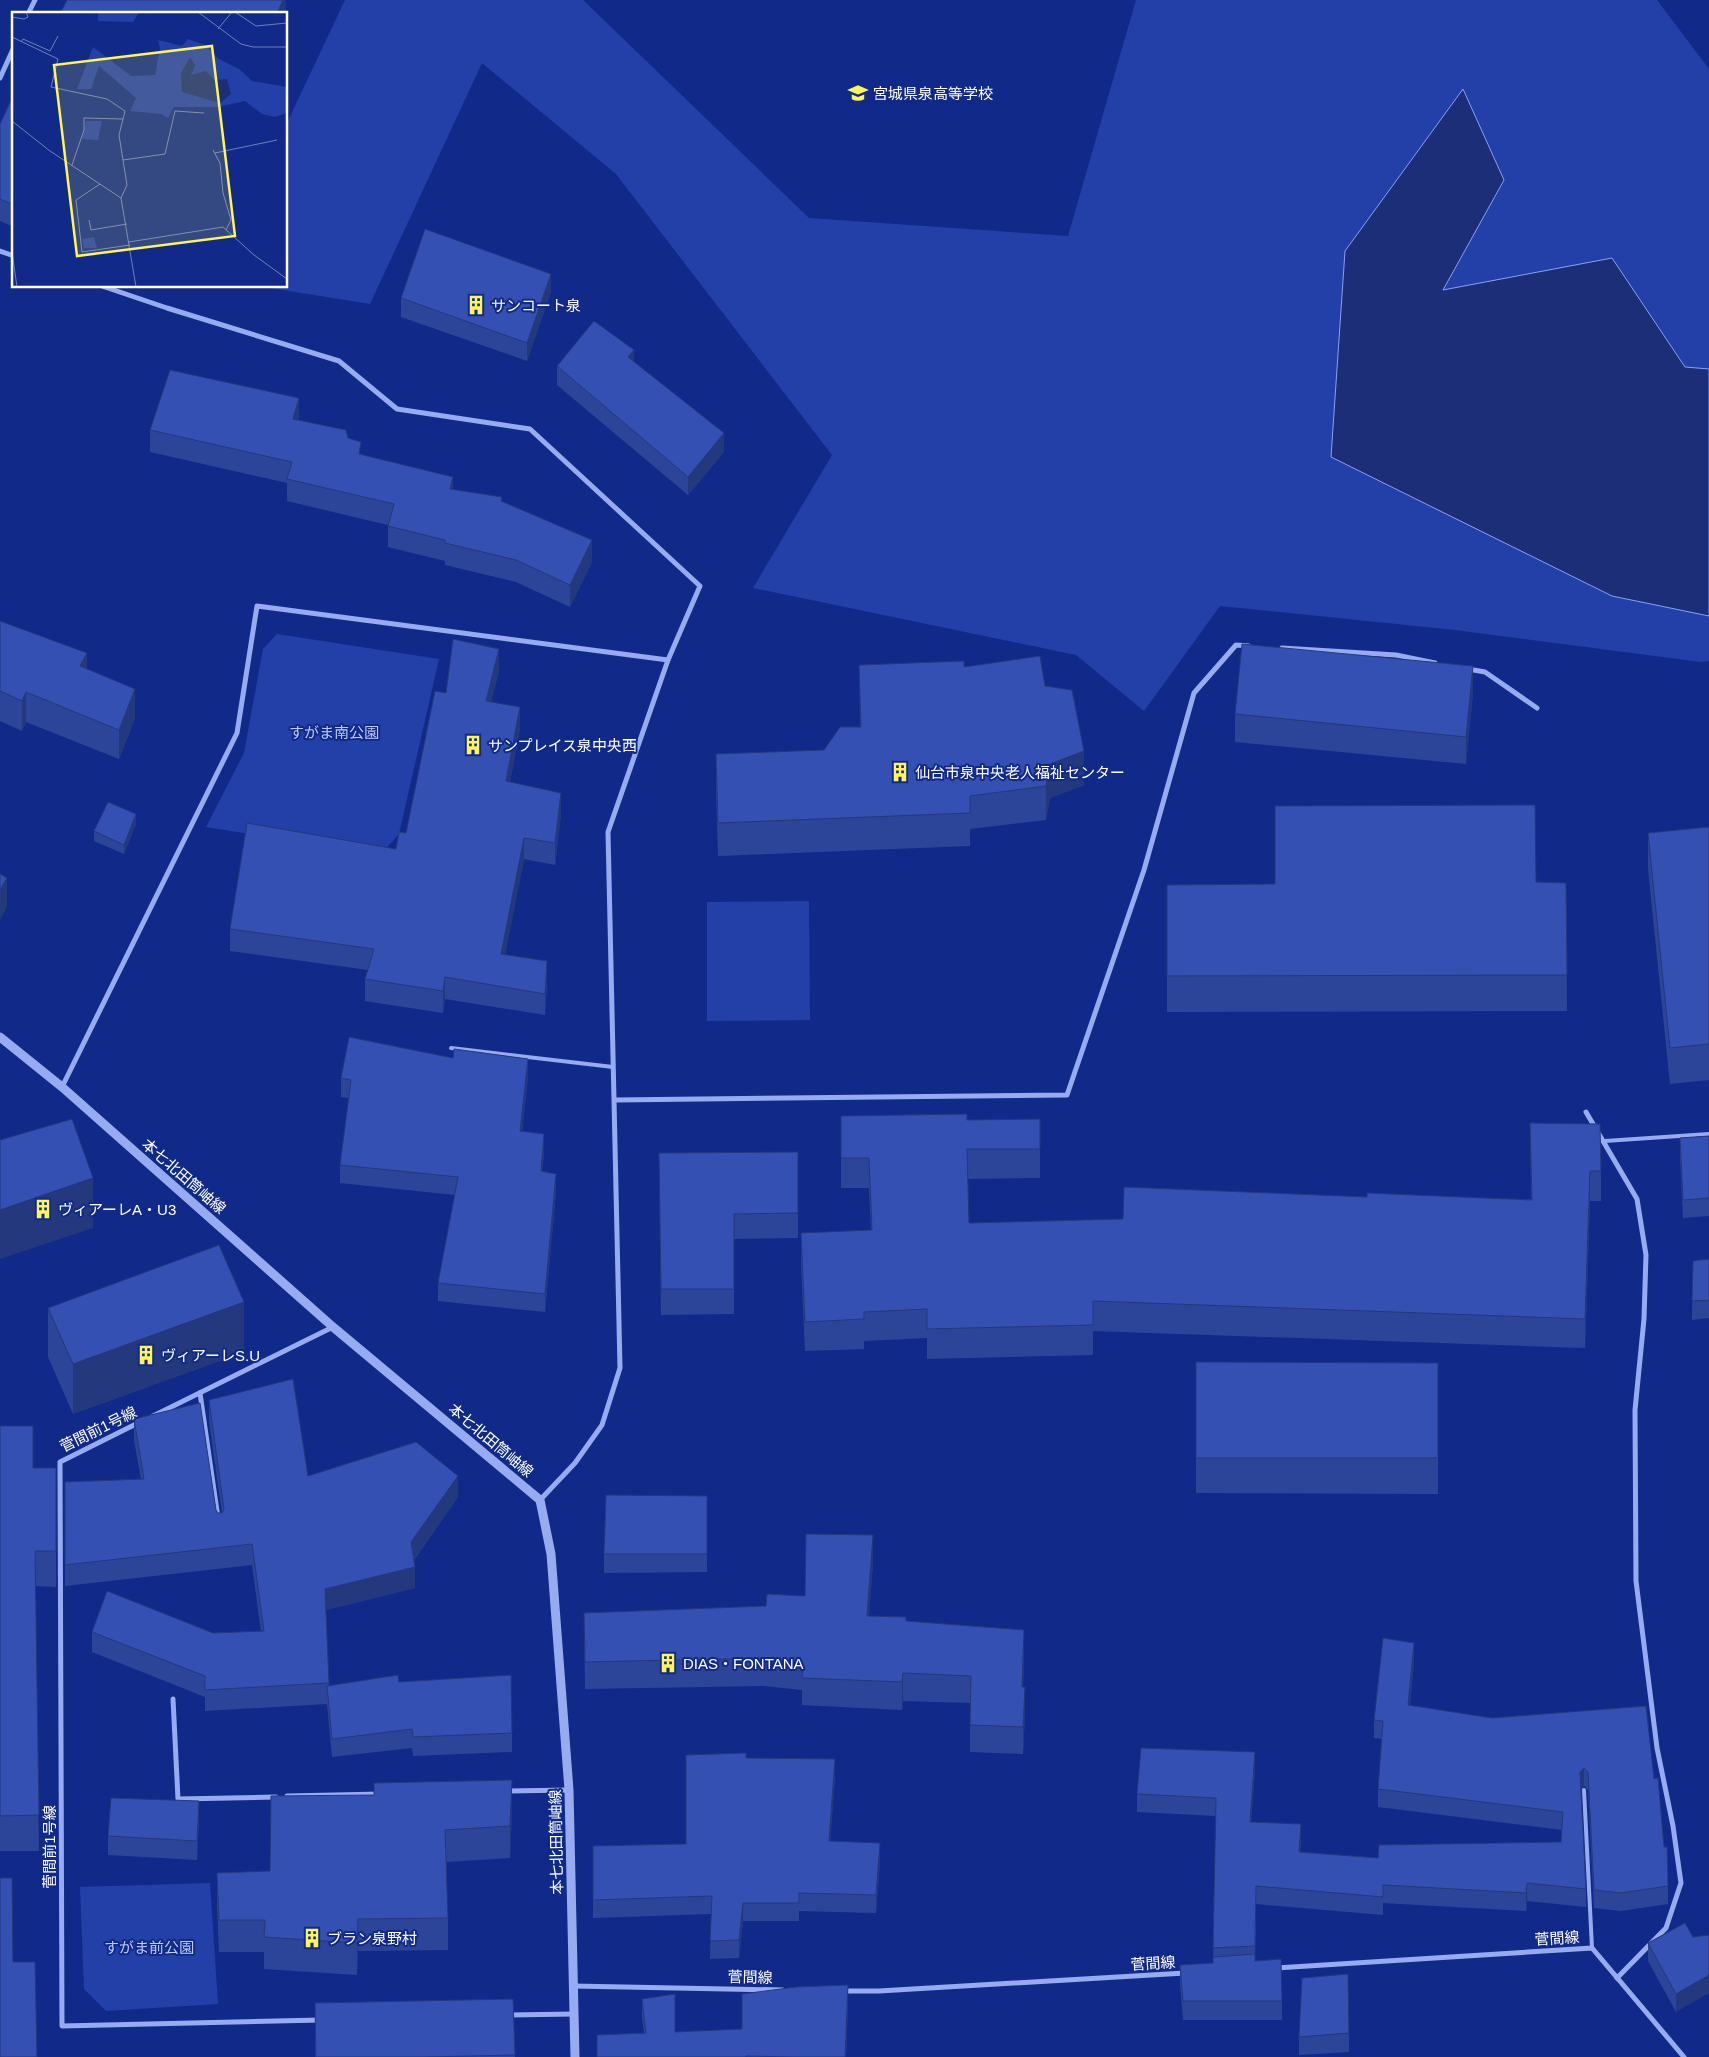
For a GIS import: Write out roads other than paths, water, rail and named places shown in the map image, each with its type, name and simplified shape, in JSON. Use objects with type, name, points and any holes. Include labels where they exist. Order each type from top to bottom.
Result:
[{"type":"street","points":[[29,12],[34,0]]},
{"type":"street","points":[[0,78],[12,51]]},
{"type":"street","points":[[0,251],[12,255]]},
{"type":"street","points":[[108,288],[339,361],[397,409],[530,429],[700,586],[668,660],[608,832],[620,1368],[602,1425],[575,1463],[540,1500]]},
{"type":"street","points":[[62,1087],[237,733],[257,606],[668,660]]},
{"type":"street","points":[[615,1100],[1066,1095],[1144,870],[1194,693],[1236,645],[1255,646]]},
{"type":"street","points":[[1274,647],[1396,655],[1441,664]]},
{"type":"street","points":[[1459,667],[1485,672],[1537,708]]},
{"type":"street","name":"本七北田筒岫線","points":[[0,1037],[62,1087],[333,1326],[540,1500],[551,1554],[569,1790],[575,2057]]},
{"type":"street","points":[[1586,1112],[1637,1199],[1646,1256],[1644,1318],[1635,1410],[1636,1581],[1657,1748],[1673,1826],[1681,1882],[1666,1928],[1617,1978]]},
{"type":"street","name":"菅間前1号線","points":[[326,2020],[62,2026],[60,1462],[333,1326]]},
{"type":"street","points":[[200,1392],[220,1530]]},
{"type":"street","points":[[173,1699],[178,1799],[383,1794]]},
{"type":"street","points":[[500,1791],[569,1790]]},
{"type":"street","name":"菅間線","points":[[1268,1968],[1592,1948],[1684,2057]]},
{"type":"street","name":"菅間線","points":[[830,1990],[879,1991],[1190,1973]]},
{"type":"street","name":"菅間線","points":[[573,1986],[790,1990]]},
{"type":"street","points":[[504,2016],[574,2014]]},
{"type":"lane","points":[[451,1048],[613,1067]]},
{"type":"lane","points":[[1604,1142],[1709,1134]]},
{"type":"lane","points":[[1584,1790],[1592,1948]]},
{"type":"place","name":"宮城県泉高等学校","points":[[858,93]]},
{"type":"place","name":"サンコート泉","points":[[476,305]]},
{"type":"place","name":"サンプレイス泉中央西","points":[[473,745]]},
{"type":"place","name":"仙台市泉中央老人福祉センター","points":[[900,772]]},
{"type":"place","name":"ヴィアーレA・U3","points":[[43,1209]]},
{"type":"place","name":"ヴィアーレS.U","points":[[146,1355]]},
{"type":"place","name":"DIAS・FONTANA","points":[[668,1663]]},
{"type":"place","name":"ブラン泉野村","points":[[312,1938]]},
{"type":"park label","name":"すがま南公園","points":[[334,732]]},
{"type":"park label","name":"すがま前公園","points":[[149,1947]]}]
